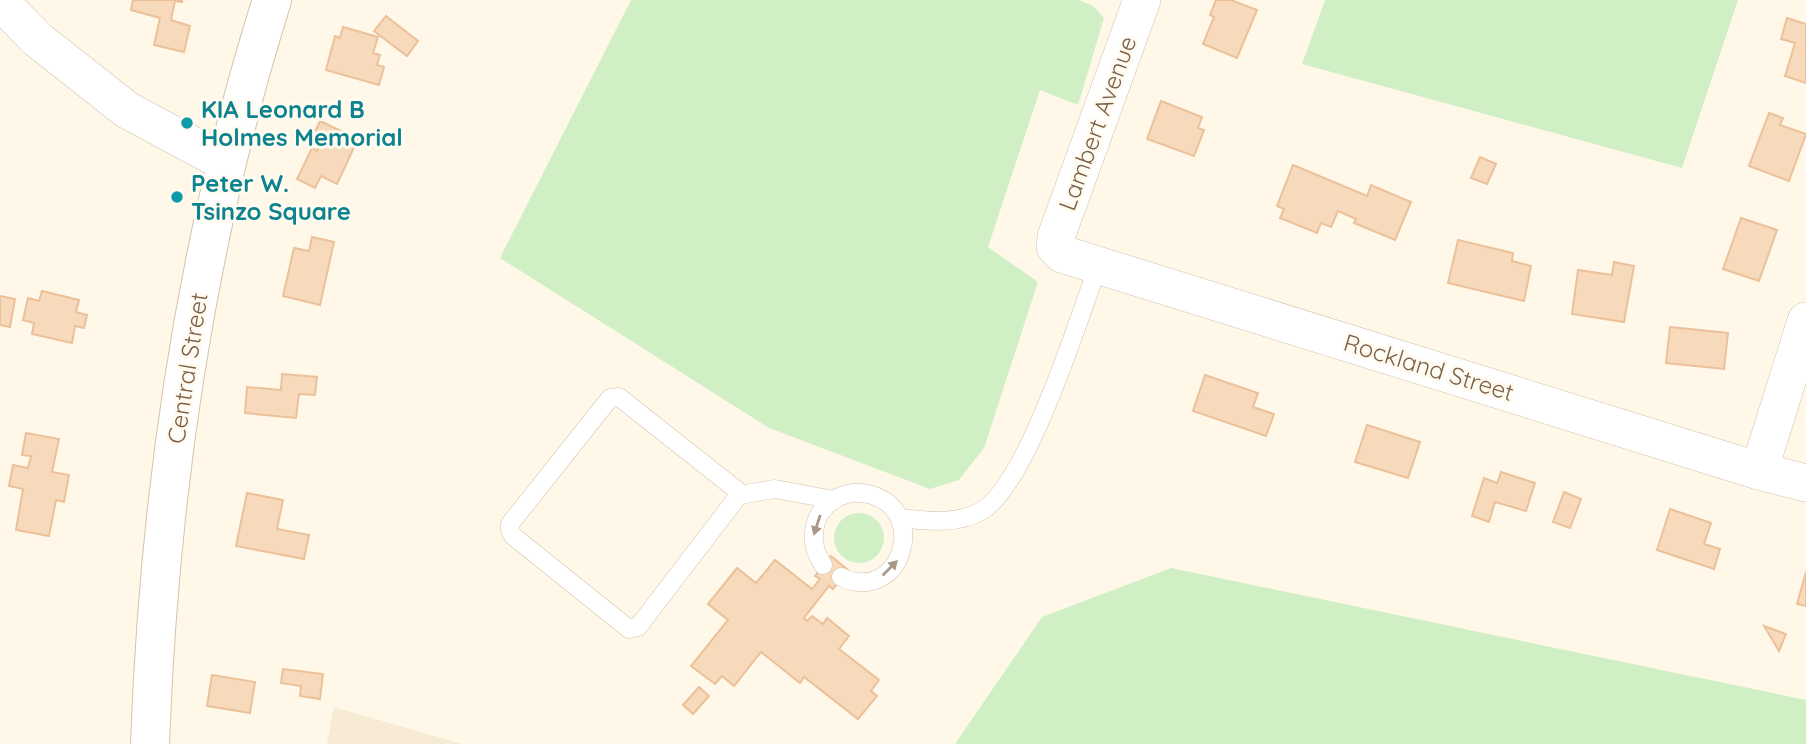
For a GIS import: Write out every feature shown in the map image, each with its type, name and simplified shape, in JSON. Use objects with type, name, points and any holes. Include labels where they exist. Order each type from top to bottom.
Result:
[{"type":"main road","name":"Central Street","points":[[149,744],[163,529],[177,425],[207,244],[226,163],[272,0]]},
{"type":"street","name":"Lambert Avenue","points":[[1055,247],[1056,237],[1142,0]]},
{"type":"street","points":[[0,1],[37,39],[127,110],[226,163]]},
{"type":"street","name":"Rockland Street","points":[[1055,247],[1062,254],[1098,266],[1759,471],[1806,483]]},
{"type":"street","points":[[1759,471],[1806,321]]},
{"type":"lane","points":[[900,518],[939,521],[969,517],[985,509],[1004,488],[1046,408],[1098,266]]},
{"type":"lane","points":[[739,495],[738,491],[630,405],[614,396],[510,524],[510,530],[513,536],[629,629],[633,629],[646,616],[739,495],[775,489],[834,500]]},
{"type":"lane","points":[[823,565],[816,555],[813,540],[815,524],[822,510],[834,500],[848,494],[864,493],[879,497],[900,518],[904,533],[898,561],[889,572],[877,580],[863,583],[841,578]]},
{"type":"shaded area","points":[[334,707],[462,744],[327,744]]},
{"type":"green space","points":[[631,0],[1079,0],[1093,6],[1104,18],[1078,105],[1040,90],[988,247],[1038,282],[984,448],[959,480],[930,489],[769,428],[500,258]]},
{"type":"green space","points":[[1325,0],[1738,0],[1682,168],[1302,64]]},
{"type":"green space","points":[[859,513],[877,520],[884,538],[877,556],[859,563],[841,556],[834,538],[841,520]]},
{"type":"green space","points":[[1171,568],[1806,700],[1806,744],[955,744],[1042,617]]},
{"type":"building","points":[[133,0],[182,0],[175,1],[171,20],[190,26],[184,52],[154,45],[160,18],[131,10]]},
{"type":"building","points":[[1216,0],[1231,0],[1257,10],[1237,58],[1203,44],[1214,17],[1210,15]]},
{"type":"building","points":[[386,16],[418,41],[407,56],[374,31]]},
{"type":"building","points":[[1787,18],[1806,24],[1806,83],[1785,76],[1795,43],[1781,39]]},
{"type":"building","points":[[343,27],[378,37],[373,53],[380,55],[377,65],[384,67],[379,85],[326,70],[335,36],[340,38]]},
{"type":"building","points":[[1161,101],[1202,117],[1198,128],[1204,130],[1194,156],[1147,139]]},
{"type":"building","points":[[1769,113],[1783,118],[1780,125],[1806,134],[1789,181],[1749,166]]},
{"type":"building","points":[[320,121],[358,139],[337,184],[321,176],[315,188],[297,179],[312,148],[317,151],[320,144],[311,140]]},
{"type":"building","points":[[1480,157],[1496,164],[1487,184],[1471,178]]},
{"type":"building","points":[[1293,165],[1367,196],[1371,185],[1411,202],[1395,240],[1354,223],[1356,219],[1338,211],[1331,227],[1321,223],[1317,233],[1280,218],[1284,209],[1277,206]]},
{"type":"building","points":[[1741,218],[1777,230],[1759,281],[1723,269]]},
{"type":"building","points":[[312,237],[334,242],[320,305],[283,296],[294,248],[309,251]]},
{"type":"building","points":[[1458,240],[1513,253],[1512,261],[1531,266],[1524,301],[1448,283]]},
{"type":"building","points":[[1614,262],[1634,266],[1624,322],[1572,314],[1578,270],[1612,275]]},
{"type":"building","points":[[42,291],[79,300],[76,312],[87,315],[84,328],[75,326],[72,343],[32,334],[34,323],[23,320],[28,298],[39,301]]},
{"type":"building","points":[[0,296],[15,299],[10,327],[0,325]]},
{"type":"building","points":[[1670,327],[1728,333],[1724,369],[1666,363]]},
{"type":"building","points":[[282,374],[317,377],[315,395],[299,394],[296,418],[245,413],[247,387],[281,390]]},
{"type":"building","points":[[1205,375],[1258,393],[1253,407],[1274,414],[1266,436],[1193,411]]},
{"type":"building","points":[[1367,425],[1420,442],[1408,478],[1355,462]]},
{"type":"building","points":[[26,433],[59,439],[52,472],[69,475],[64,502],[56,500],[49,536],[16,530],[23,489],[9,486],[13,465],[28,468],[31,456],[22,455]]},
{"type":"building","points":[[1501,472],[1535,483],[1526,511],[1495,502],[1489,522],[1472,516],[1484,478],[1497,483]]},
{"type":"building","points":[[1564,492],[1581,499],[1570,528],[1553,522]]},
{"type":"building","points":[[247,493],[283,500],[277,529],[309,535],[304,559],[236,546]]},
{"type":"building","points":[[1670,509],[1711,523],[1704,544],[1720,549],[1714,569],[1657,550]]},
{"type":"building","points":[[831,556],[848,570],[833,589],[829,586],[804,618],[807,621],[812,616],[823,624],[827,618],[849,636],[839,649],[879,680],[871,691],[877,696],[858,719],[804,677],[800,683],[761,652],[734,686],[722,676],[715,684],[691,666],[728,620],[708,604],[737,568],[756,583],[775,560],[812,589],[820,579],[815,576]]},
{"type":"building","points":[[1806,572],[1806,606],[1797,604]]},
{"type":"building","points":[[1764,626],[1786,634],[1779,651]]},
{"type":"building","points":[[283,669],[323,674],[320,699],[300,696],[301,686],[281,683]]},
{"type":"building","points":[[212,675],[255,682],[250,713],[207,706]]},
{"type":"building","points":[[699,687],[709,696],[693,714],[683,705]]},
{"type":"place","name":"KIA Leonard B Holmes Memorial","points":[[187,123]]},
{"type":"place","name":"Peter W. Tsinzo Square","points":[[177,197]]}]
